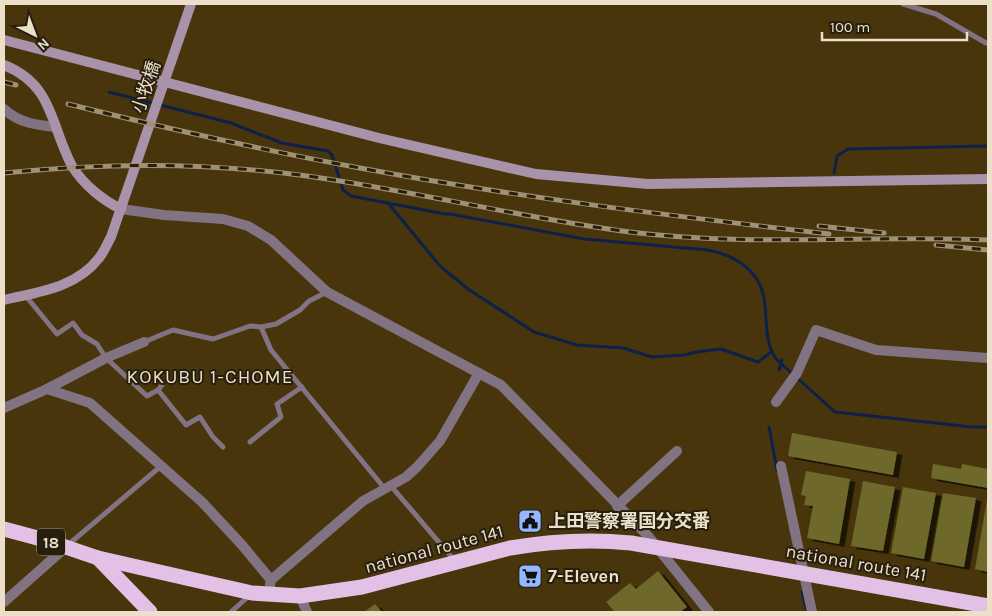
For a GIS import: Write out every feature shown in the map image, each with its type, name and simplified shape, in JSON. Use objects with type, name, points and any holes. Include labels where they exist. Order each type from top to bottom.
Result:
[{"type":"highway","name":"18","points":[[4,529],[98,558],[150,612]]},
{"type":"highway","name":"national route 141","points":[[98,558],[252,593],[270,587],[300,596],[362,587],[510,548],[564,541],[610,541],[657,547],[988,606]]},
{"type":"street","name":"小牧橋","points":[[4,300],[25,296],[70,282],[99,258],[112,237],[191,4]]},
{"type":"street","points":[[4,40],[379,138],[536,174],[648,184],[988,179]]},
{"type":"street","points":[[4,65],[22,74],[34,84],[48,105],[66,152],[81,178],[94,191],[121,209],[164,215],[223,219],[248,226],[270,240],[327,292],[348,305],[501,385],[657,547],[709,612]]},
{"type":"street","points":[[4,108],[12,116],[23,122],[56,127]]},
{"type":"street","points":[[776,402],[795,376],[816,330],[876,350],[988,358]]},
{"type":"street","points":[[4,408],[47,389],[106,358],[144,342]]},
{"type":"street","points":[[47,389],[90,403],[162,466],[202,502],[242,545],[270,587],[363,500],[406,477],[418,467],[440,441],[479,373]]},
{"type":"street","points":[[617,506],[677,451]]},
{"type":"street","points":[[781,466],[812,612]]},
{"type":"street","points":[[4,602],[66,547]]},
{"type":"street","points":[[300,596],[307,612]]},
{"type":"lane","points":[[903,4],[936,14],[986,43]]},
{"type":"lane","points":[[144,342],[173,330],[213,339],[250,326],[261,327],[276,324],[300,310],[309,301],[327,292]]},
{"type":"lane","points":[[25,296],[56,334],[73,323],[82,335],[97,344],[106,358],[147,396],[158,390],[162,385]]},
{"type":"lane","points":[[261,327],[271,350],[388,487],[455,561]]},
{"type":"lane","points":[[250,442],[281,417],[277,404],[302,387]]},
{"type":"lane","points":[[158,390],[186,425],[200,417],[214,437],[224,447]]},
{"type":"lane","points":[[66,547],[162,466]]},
{"type":"lane","points":[[231,612],[252,593]]},
{"type":"building","points":[[792,433],[897,452],[893,475],[788,456]]},
{"type":"building","points":[[933,464],[961,469],[962,464],[988,469],[988,488],[931,478]]},
{"type":"building","points":[[806,471],[850,479],[839,544],[807,538],[813,506],[804,505],[806,496],[801,495]]},
{"type":"building","points":[[863,481],[895,487],[883,551],[851,546]]},
{"type":"building","points":[[903,487],[936,493],[924,559],[891,553]]},
{"type":"building","points":[[943,493],[976,498],[964,567],[931,561]]},
{"type":"building","points":[[988,500],[988,572],[975,569]]},
{"type":"building","points":[[658,571],[687,607],[680,612],[615,612],[606,602],[630,583],[636,589]]},
{"type":"building","points":[[375,604],[382,612],[364,612]]},
{"type":"waterway","points":[[109,92],[231,123],[282,143],[328,151],[332,155],[343,190],[351,196],[584,239],[708,250],[719,253],[739,262],[747,268],[759,284],[765,306],[768,340],[776,359],[835,412],[972,427],[988,427]]},
{"type":"waterway","points":[[834,173],[837,156],[848,149],[988,146]]},
{"type":"waterway","points":[[388,203],[440,266],[468,289],[534,332],[577,345],[623,348],[652,357],[684,355],[721,349],[758,362],[771,352]]},
{"type":"waterway","points":[[779,370],[782,360]]},
{"type":"waterway","points":[[769,427],[777,470]]},
{"type":"waterway","points":[[802,592],[807,612]]},
{"type":"railway","points":[[4,82],[16,85]]},
{"type":"railway","points":[[68,104],[250,146],[418,178],[594,205],[829,234]]},
{"type":"railway","points":[[4,173],[117,166],[231,168],[269,171],[347,182],[630,232],[719,239],[988,240]]},
{"type":"railway","points":[[819,226],[884,233]]},
{"type":"railway","points":[[936,245],[988,250]]},
{"type":"place","name":"上田警察署国分交番","points":[[530,521]]},
{"type":"place","name":"7-Eleven","points":[[530,576]]},
{"type":"district","name":"KOKUBU 1-CHOME","points":[[210,376]]}]
